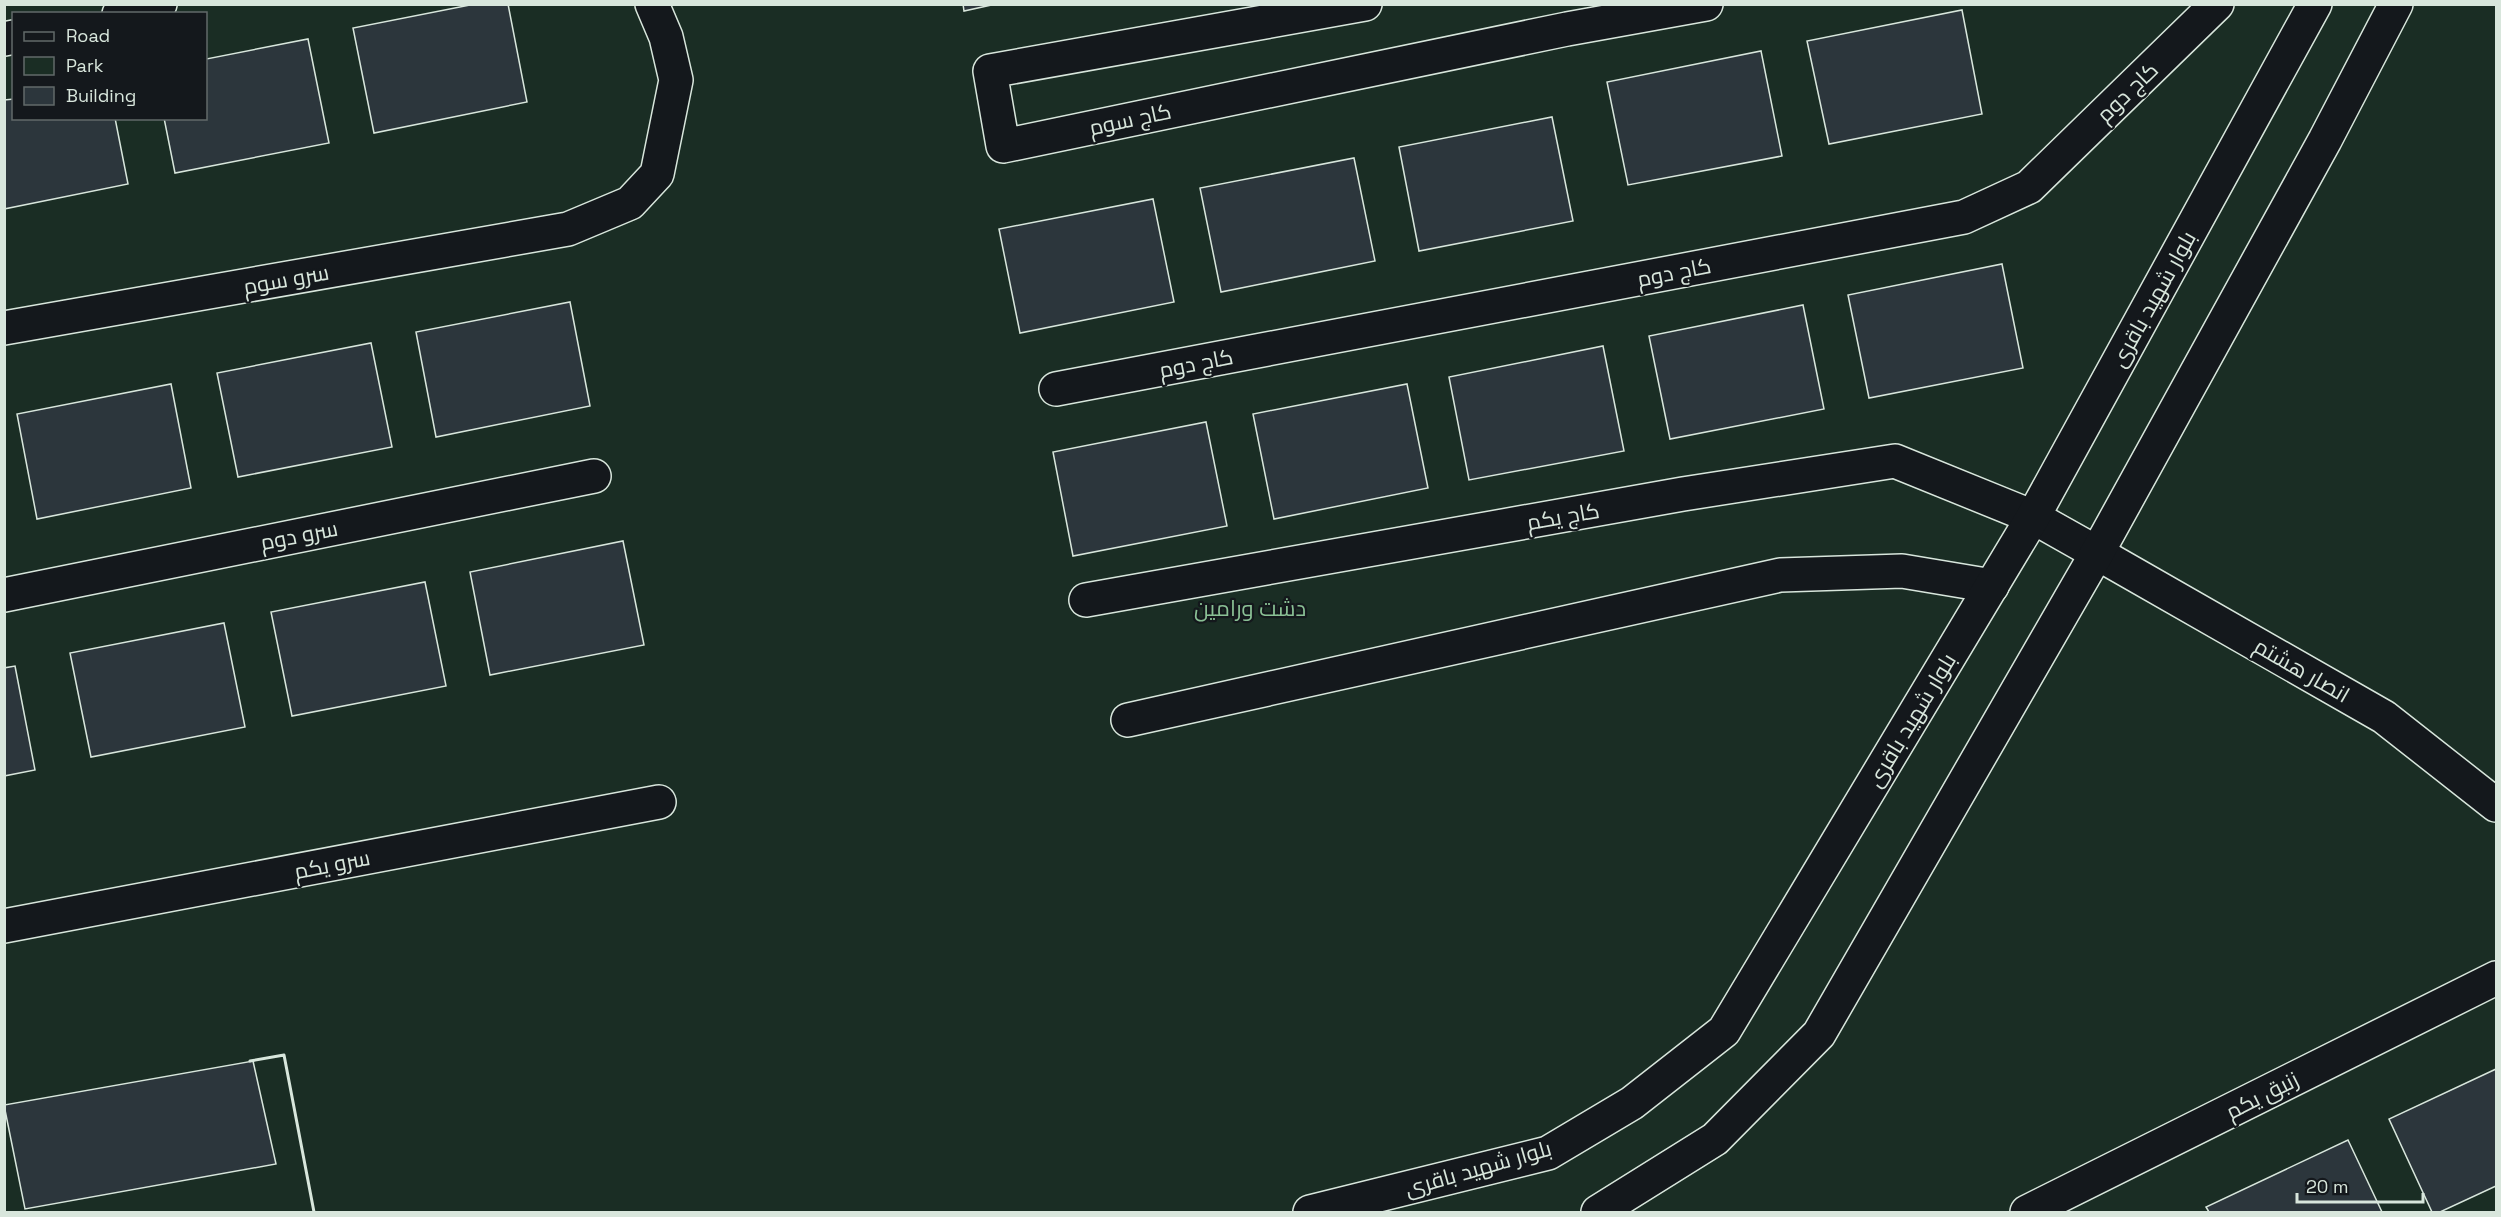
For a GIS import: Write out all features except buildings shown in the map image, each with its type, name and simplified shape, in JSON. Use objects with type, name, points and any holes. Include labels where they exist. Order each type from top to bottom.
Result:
[{"type":"street","points":[[127,12],[160,4]]},
{"type":"street","name":"سرو سوم","points":[[4,328],[568,229],[630,203],[657,174],[676,80],[666,37],[652,4]]},
{"type":"street","name":"کاج سوم","points":[[1365,4],[990,71],[1003,146],[1567,29],[1706,4]]},
{"type":"street","name":"کاج دوم","points":[[1056,389],[1964,218],[2030,187],[2217,4]]},
{"type":"street","name":"بلوار شهید باقری","points":[[1310,1212],[1548,1153],[1632,1103],[1724,1031],[2033,517],[2315,4]]},
{"type":"street","points":[[1598,1212],[1715,1139],[1819,1034],[2097,553],[2325,140],[2396,4]]},
{"type":"street","name":"کاج یکم","points":[[1086,600],[1683,494],[1895,461],[2033,517],[2097,553]]},
{"type":"street","name":"سرو دوم","points":[[4,595],[594,476]]},
{"type":"street","name":"انصار هشتم","points":[[2097,553],[2384,717],[2496,805]]},
{"type":"street","points":[[1128,720],[1780,575],[1902,571],[1992,586]]},
{"type":"street","name":"سرو یکم","points":[[4,926],[659,802]]},
{"type":"street","name":"زنبق یکم","points":[[2027,1212],[2496,978]]},
{"type":"green space","name":"دشت ورامین","points":[[5,5],[2496,5],[2496,1212],[5,1212]]},
{"type":"wall","points":[[250,1061],[284,1055],[314,1212]]}]
